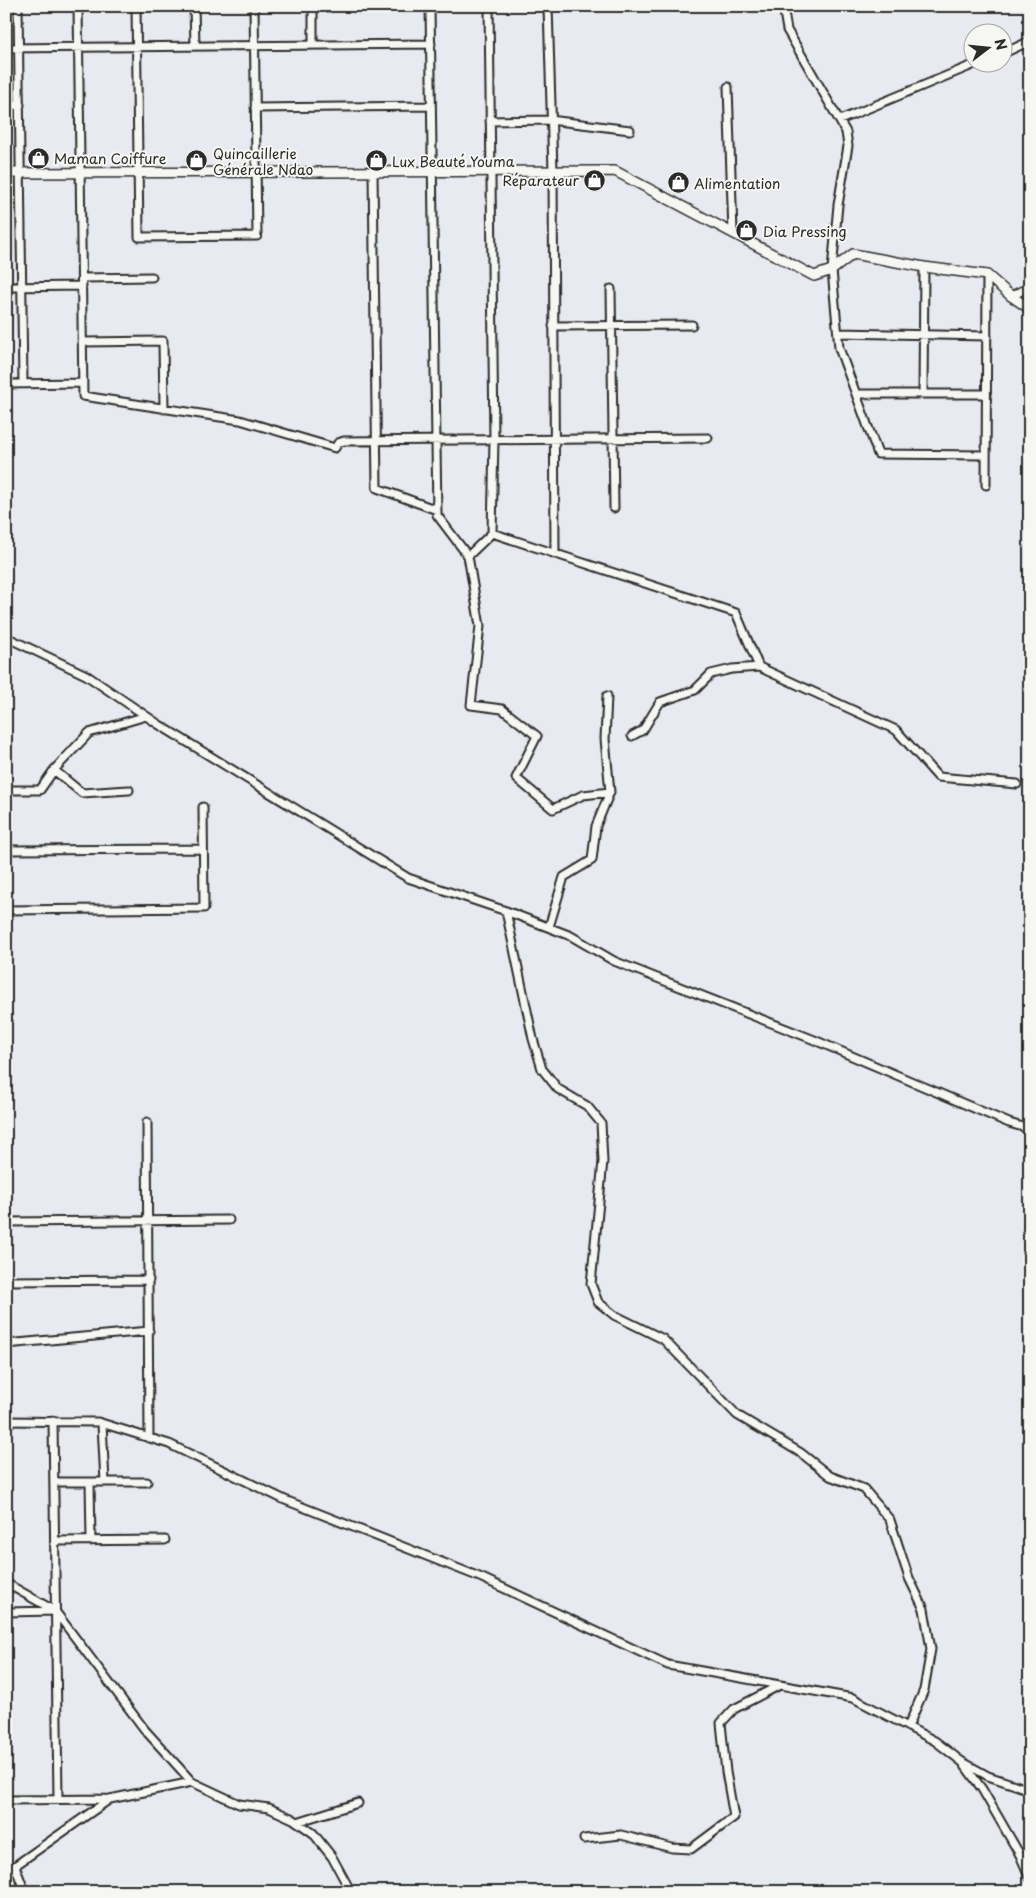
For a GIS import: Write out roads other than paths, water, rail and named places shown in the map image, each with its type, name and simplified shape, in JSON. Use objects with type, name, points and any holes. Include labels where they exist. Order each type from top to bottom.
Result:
[{"type":"street","points":[[18,6],[23,384]]},
{"type":"street","points":[[78,6],[83,396],[240,420],[335,448],[338,443],[344,441],[708,438]]},
{"type":"street","points":[[136,6],[139,237],[257,236],[254,6]]},
{"type":"street","points":[[194,6],[195,46]]},
{"type":"street","points":[[313,6],[313,45]]},
{"type":"street","points":[[430,6],[436,510],[437,515],[468,556],[480,626],[471,705],[502,709],[537,736],[516,778],[553,809],[583,795],[610,792]]},
{"type":"street","points":[[468,556],[492,533],[494,440],[489,6]]},
{"type":"street","points":[[548,6],[553,171],[552,326],[556,554]]},
{"type":"street","points":[[783,6],[787,30],[846,132],[848,146],[838,205],[832,270],[839,348],[878,454],[986,455]]},
{"type":"street","points":[[1014,48],[1030,41]]},
{"type":"street","points":[[6,48],[430,44]]},
{"type":"street","points":[[840,120],[964,69]]},
{"type":"street","points":[[728,87],[733,233]]},
{"type":"street","points":[[6,105],[20,105]]},
{"type":"street","points":[[255,108],[431,106]]},
{"type":"street","points":[[490,121],[550,120],[630,130]]},
{"type":"street","points":[[6,172],[615,171],[814,276],[832,270],[853,254],[924,267],[987,274],[1011,296],[1030,309]]},
{"type":"street","points":[[373,172],[377,488],[436,510]]},
{"type":"street","points":[[923,394],[924,267]]},
{"type":"street","points":[[986,485],[987,274]]},
{"type":"street","points":[[82,278],[152,277]]},
{"type":"street","points":[[6,287],[82,286]]},
{"type":"street","points":[[1011,296],[1030,287]]},
{"type":"street","points":[[611,288],[614,508]]},
{"type":"street","points":[[552,326],[692,325]]},
{"type":"street","points":[[839,333],[987,336]]},
{"type":"street","points":[[82,342],[163,341],[164,409]]},
{"type":"street","points":[[6,384],[83,382]]},
{"type":"street","points":[[856,394],[986,394]]},
{"type":"street","points":[[492,533],[736,614],[759,667]]},
{"type":"street","points":[[6,646],[10,639],[86,675],[146,716],[408,878],[506,910],[571,936],[614,961],[812,1039],[1009,1123],[1030,1130]]},
{"type":"street","points":[[632,736],[643,730],[660,702],[695,690],[711,674],[732,669],[759,667],[896,730],[938,777],[1017,784]]},
{"type":"street","points":[[549,928],[564,876],[592,860],[596,826],[610,792],[605,740],[607,696]]},
{"type":"street","points":[[6,790],[40,790],[54,770],[89,732],[146,716]]},
{"type":"street","points":[[54,770],[82,793],[129,790]]},
{"type":"street","points":[[6,910],[204,908],[203,807]]},
{"type":"street","points":[[6,850],[203,849]]},
{"type":"street","points":[[506,910],[533,1040],[542,1069],[558,1090],[587,1106],[601,1123],[603,1161],[591,1284],[598,1302],[614,1316],[663,1339],[737,1415],[801,1453],[830,1476],[864,1488],[890,1520],[910,1578],[924,1609],[931,1649],[924,1690],[908,1727]]},
{"type":"street","points":[[147,1122],[149,1438]]},
{"type":"street","points":[[6,1222],[229,1220]]},
{"type":"street","points":[[6,1281],[149,1280]]},
{"type":"street","points":[[6,1344],[149,1331]]},
{"type":"street","points":[[6,1421],[102,1424],[169,1444],[285,1500],[482,1578],[668,1665],[853,1698],[934,1741],[961,1761],[988,1776],[1030,1790]]},
{"type":"street","points":[[53,1421],[58,1799]]},
{"type":"street","points":[[102,1424],[105,1482]]},
{"type":"street","points":[[54,1482],[147,1482]]},
{"type":"street","points":[[90,1482],[91,1541]]},
{"type":"street","points":[[54,1541],[165,1540]]},
{"type":"street","points":[[6,1583],[55,1611],[145,1730],[192,1782],[239,1804],[269,1808],[298,1822],[313,1834],[332,1857],[351,1892]]},
{"type":"street","points":[[6,1612],[55,1611]]},
{"type":"street","points":[[584,1839],[621,1835],[672,1848],[691,1849],[734,1817],[726,1772],[721,1723],[734,1709],[781,1684]]},
{"type":"street","points":[[961,1761],[986,1797],[1020,1855],[1030,1878]]},
{"type":"street","points":[[6,1800],[110,1799],[192,1782]]},
{"type":"street","points":[[6,1872],[110,1799]]},
{"type":"street","points":[[298,1822],[358,1803]]},
{"type":"street","points":[[15,1866],[25,1892]]},
{"type":"place","name":"Maman Coiffure","points":[[38,158]]},
{"type":"place","name":"Quincaillerie Générale Ndao","points":[[197,161]]},
{"type":"place","name":"Lux Beauté Youma","points":[[376,161]]},
{"type":"place","name":"Réparateur","points":[[595,180]]},
{"type":"place","name":"Alimentation","points":[[678,183]]},
{"type":"place","name":"Dia Pressing","points":[[747,231]]}]
